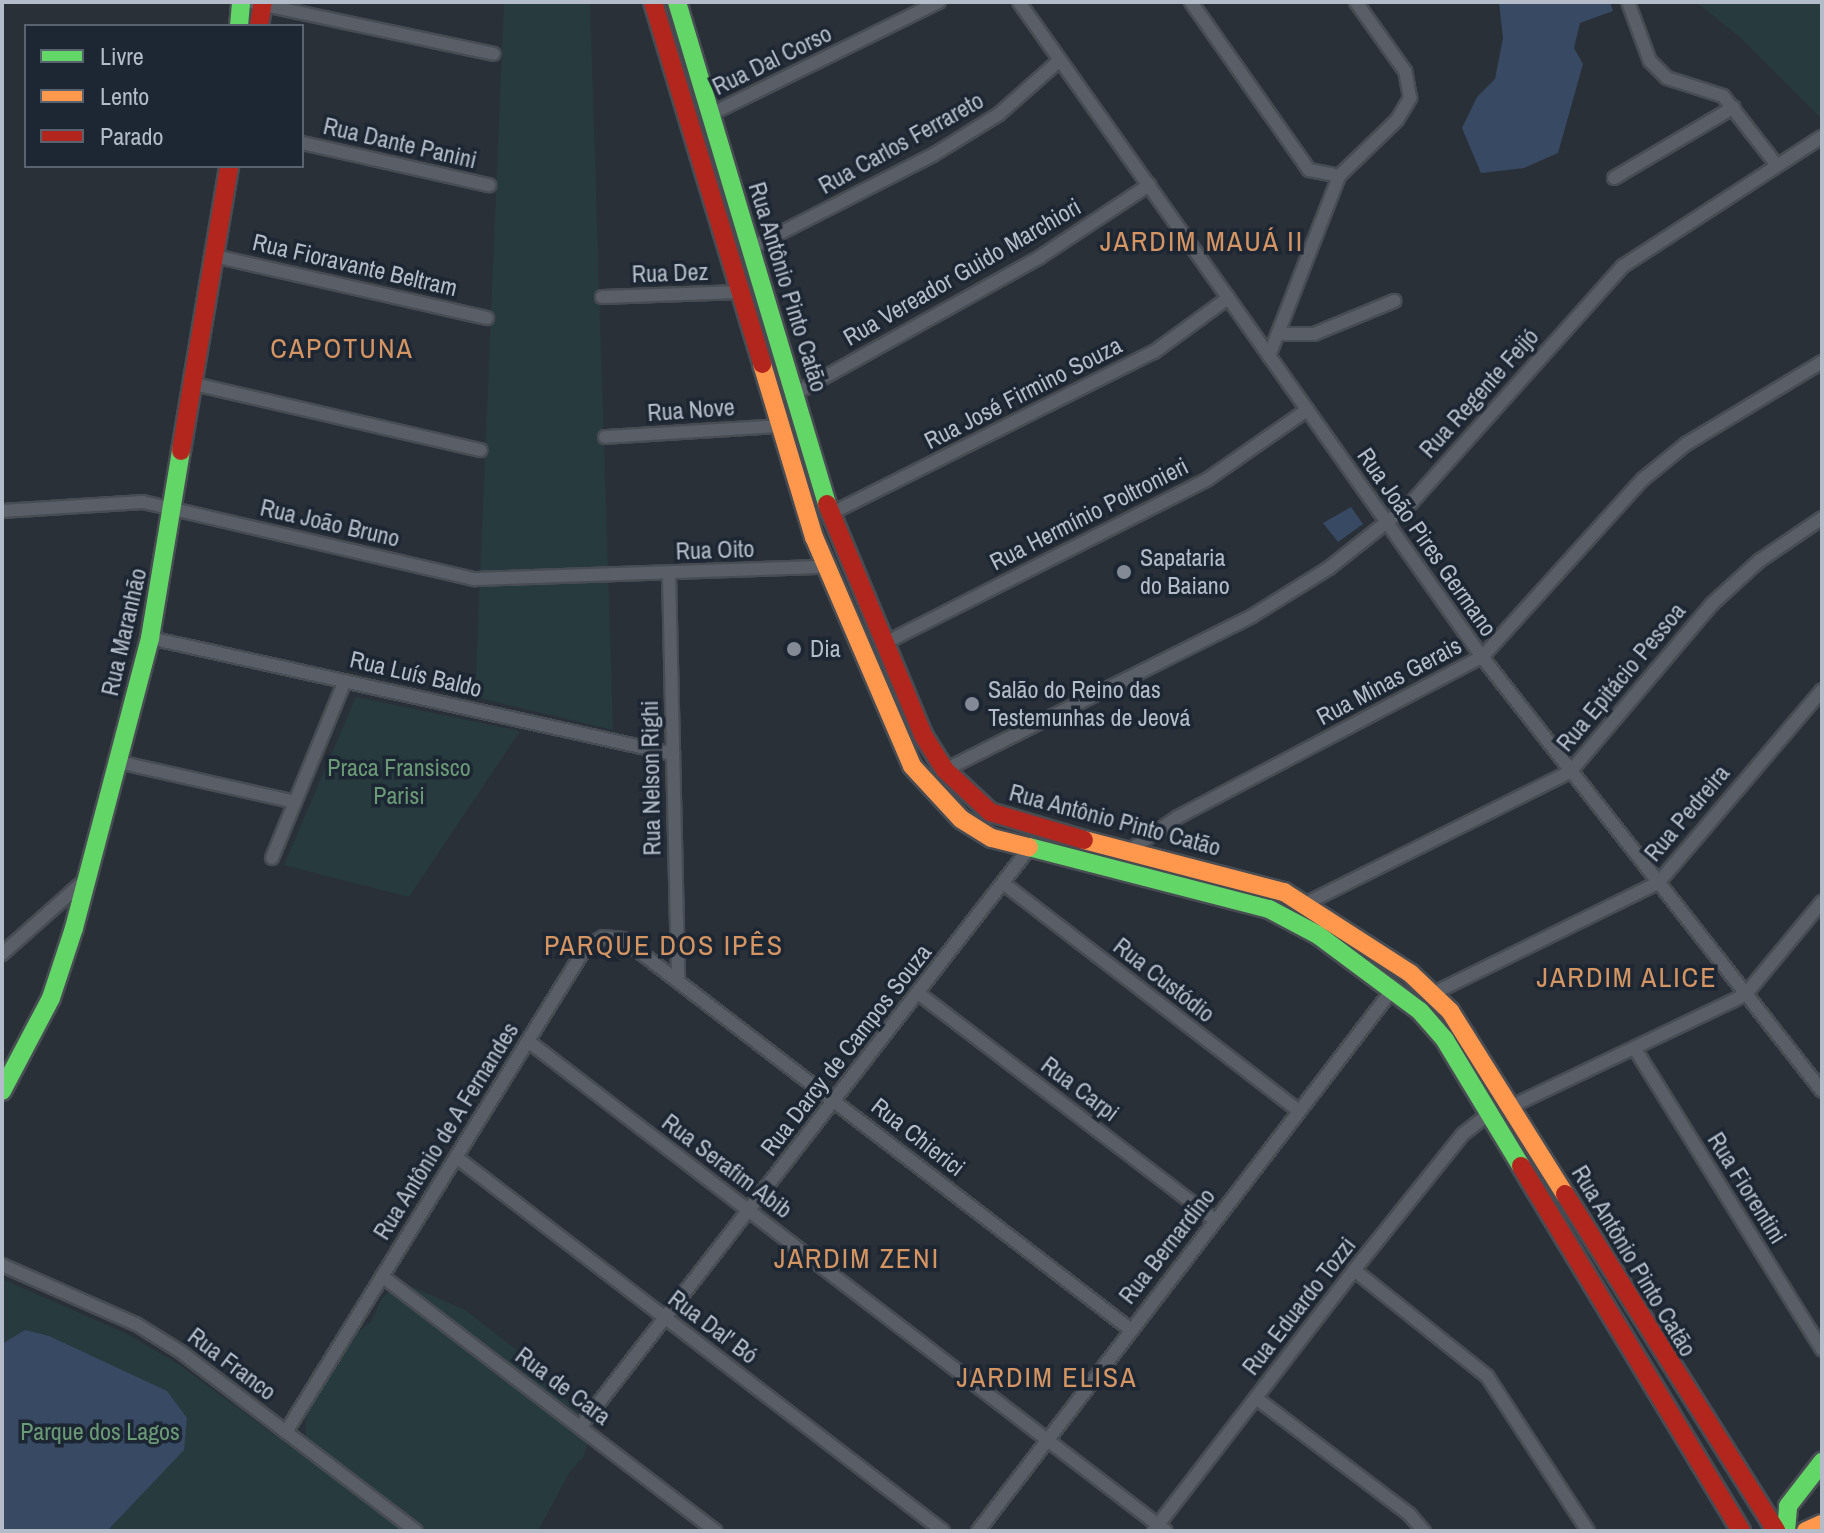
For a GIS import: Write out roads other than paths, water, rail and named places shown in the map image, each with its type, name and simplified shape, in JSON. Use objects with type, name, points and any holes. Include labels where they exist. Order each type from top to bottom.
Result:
[{"type":"main road","points":[[239,24],[241,2]]},
{"type":"main road","points":[[259,24],[263,2]]},
{"type":"main road","name":"Rua Antônio Pinto Catão","points":[[653,2],[825,567],[912,766],[961,819],[1028,850],[1269,909],[1318,935],[1393,989],[1445,1040],[1487,1115],[1741,1531]]},
{"type":"main road","name":"Rua Antônio Pinto Catão","points":[[677,2],[830,514],[883,644],[945,770],[990,812],[1024,825],[1222,872],[1307,903],[1432,994],[1450,1011],[1512,1106],[1760,1513],[1776,1531]]},
{"type":"main road","points":[[683,100],[695,114],[711,114]]},
{"type":"main road","name":"Rua Maranhão","points":[[2,1091],[51,998],[88,878],[150,638],[175,511],[229,168]]},
{"type":"main road","points":[[772,398],[796,393]]},
{"type":"main road","points":[[848,619],[867,643],[883,644]]},
{"type":"main road","points":[[1117,871],[1130,850]]},
{"type":"main road","points":[[1786,1531],[1788,1506],[1822,1462]]},
{"type":"main road","points":[[1806,1531],[1822,1524]]},
{"type":"street","points":[[250,2],[263,2],[494,54]]},
{"type":"street","name":"Rua Dal Corso","points":[[711,114],[939,2]]},
{"type":"street","name":"Rua João Pires Germano","points":[[1019,2],[1482,657],[1822,1091]]},
{"type":"street","points":[[1191,2],[1309,170],[1339,176]]},
{"type":"street","points":[[1269,356],[1339,176],[1397,120],[1410,98],[1405,71],[1356,2]]},
{"type":"street","points":[[1628,2],[1650,61],[1667,78],[1723,96],[1776,164]]},
{"type":"street","name":"Rua Carlos Ferrareto","points":[[751,248],[986,123],[1060,60]]},
{"type":"street","points":[[1614,178],[1734,107]]},
{"type":"street","name":"Rua Regente Feijó","points":[[945,770],[1252,616],[1388,525],[1623,266],[1822,137]]},
{"type":"street","name":"Rua Dante Panini","points":[[304,143],[489,185]]},
{"type":"street","name":"Rua Vereador Guido Marchiori","points":[[796,393],[1040,257],[1149,185]]},
{"type":"street","name":"Rua Fioravante Beltram","points":[[214,256],[487,318]]},
{"type":"street","name":"Rua Dez","points":[[602,297],[740,292]]},
{"type":"street","name":"Rua José Firmino Souza","points":[[830,514],[1154,352],[1228,298]]},
{"type":"street","points":[[1278,334],[1314,334],[1394,301]]},
{"type":"street","name":"Rua Minas Gerais","points":[[1130,850],[1178,817],[1482,657],[1642,480],[1697,437],[1822,362]]},
{"type":"street","points":[[194,384],[480,450]]},
{"type":"street","name":"Rua Hermínio Poltronieri","points":[[883,644],[1208,479],[1307,410]]},
{"type":"street","name":"Rua Nove","points":[[605,437],[780,426]]},
{"type":"street","name":"Rua João Bruno","points":[[2,511],[143,502],[475,579],[607,576]]},
{"type":"street","name":"Rua Epitácio Pessoa","points":[[1307,903],[1570,772],[1712,604],[1759,561],[1822,518]]},
{"type":"street","name":"Rua Oito","points":[[607,576],[825,567]]},
{"type":"street","name":"Rua Nelson Righi","points":[[669,574],[678,980]]},
{"type":"street","name":"Rua Luís Baldo","points":[[150,638],[673,754]]},
{"type":"street","points":[[272,858],[345,681]]},
{"type":"street","name":"Rua Pedreira","points":[[1432,994],[1658,883],[1822,690]]},
{"type":"street","points":[[118,762],[295,802]]},
{"type":"street","name":"Rua Darcy de Campos Souza","points":[[580,1427],[1028,850]]},
{"type":"street","points":[[2,954],[88,878]]},
{"type":"street","name":"Rua Custódio","points":[[1003,883],[1299,1111]]},
{"type":"street","points":[[1487,1115],[1492,1102],[1512,1106],[1745,995],[1822,902]]},
{"type":"street","name":"Rua Antônio de A Fernandes","points":[[286,1432],[586,947],[603,937],[623,939],[678,980]]},
{"type":"street","name":"Rua Chierici","points":[[678,980],[1131,1330]]},
{"type":"street","name":"Rua Bernardino","points":[[978,1531],[1393,989]]},
{"type":"street","name":"Rua Carpi","points":[[918,993],[1215,1220]]},
{"type":"street","name":"Rua Serafim Abib","points":[[528,1041],[1159,1529]]},
{"type":"street","name":"Rua Fiorentini","points":[[1635,1049],[1822,1350]]},
{"type":"street","name":"Rua Eduardo Tozzi","points":[[1159,1529],[1354,1270],[1463,1134],[1487,1115]]},
{"type":"street","name":"Rua Dal' Bó","points":[[456,1157],[943,1531]]},
{"type":"street","name":"Rua Franco","points":[[2,1265],[136,1324],[416,1531]]},
{"type":"street","points":[[1354,1270],[1487,1376],[1588,1531]]},
{"type":"street","name":"Rua de Cara","points":[[382,1276],[716,1531]]},
{"type":"street","points":[[1256,1398],[1409,1514],[1424,1531]]},
{"type":"water","points":[[1499,2],[1610,2],[1613,11],[1580,23],[1574,48],[1583,64],[1558,153],[1524,168],[1481,173],[1462,128],[1477,97],[1495,79],[1503,38]]},
{"type":"water","points":[[1351,507],[1363,524],[1338,542],[1323,523]]},
{"type":"water","points":[[25,1330],[49,1336],[167,1391],[187,1418],[184,1450],[107,1531],[2,1531],[2,1344]]},
{"type":"place","name":"Sapataria do Baiano","points":[[1124,572]]},
{"type":"place","name":"Dia","points":[[794,649]]},
{"type":"place","name":"Salão do Reino das Testemunhas de Jeová","points":[[972,704]]},
{"type":"district","name":"JARDIM MAUÁ II","points":[[1202,241]]},
{"type":"district","name":"CAPOTUNA","points":[[342,348]]},
{"type":"district","name":"PARQUE DOS IPÊS","points":[[664,945]]},
{"type":"district","name":"JARDIM ALICE","points":[[1627,977]]},
{"type":"district","name":"JARDIM ZENI","points":[[857,1258]]},
{"type":"district","name":"JARDIM ELISA","points":[[1047,1377]]},
{"type":"park label","name":"Praca Fransisco Parisi","points":[[399,782]]},
{"type":"park label","name":"Parque dos Lagos","points":[[100,1432]]}]
